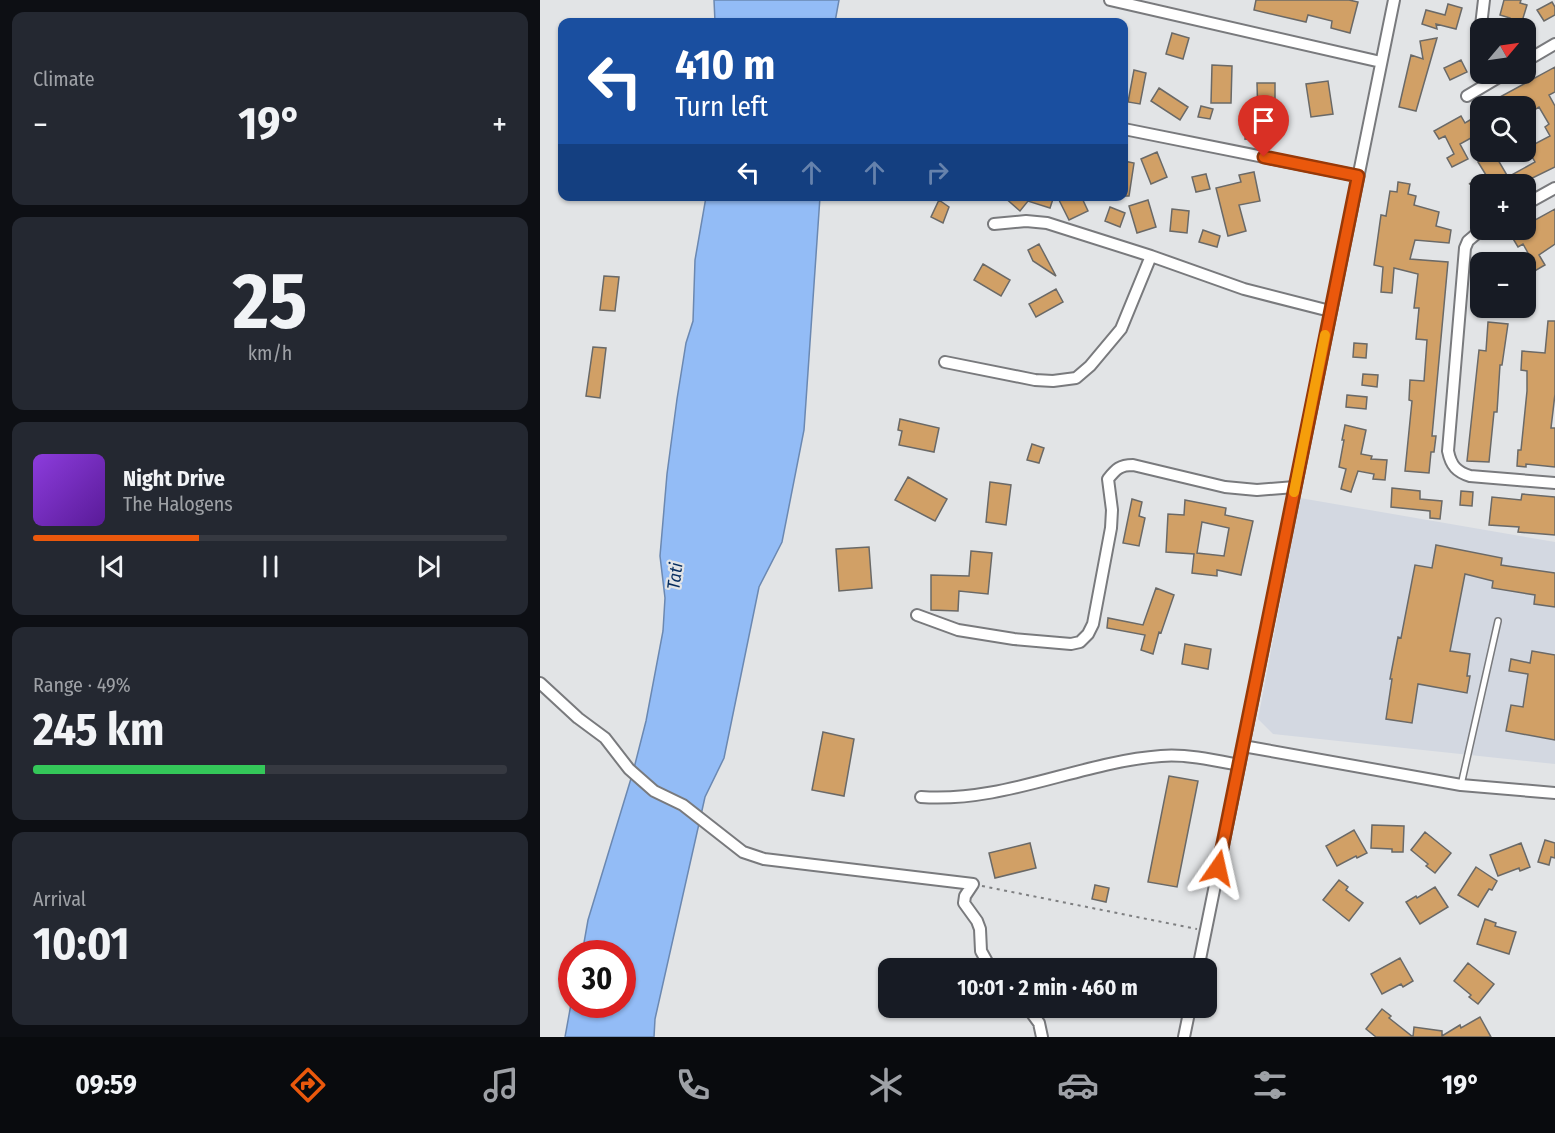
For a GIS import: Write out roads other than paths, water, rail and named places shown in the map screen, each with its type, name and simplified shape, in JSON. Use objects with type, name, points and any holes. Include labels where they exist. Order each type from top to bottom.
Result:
[{"type":"street","points":[[1110,0],[1381,62]]},
{"type":"street","points":[[1200,958],[1394,0]]},
{"type":"street","points":[[1482,18],[1484,0]]},
{"type":"street","points":[[1536,55],[1555,44]]},
{"type":"street","points":[[1467,96],[1486,84]]},
{"type":"street","points":[[1128,130],[1358,176]]},
{"type":"street","points":[[1536,198],[1555,188]]},
{"type":"street","points":[[994,224],[1026,221],[1047,223],[1244,289],[1330,311]]},
{"type":"street","points":[[1470,239],[1465,248],[1448,451],[1450,460],[1460,473],[1470,476],[1555,483]]},
{"type":"street","points":[[945,362],[1035,380],[1053,381],[1076,378],[1090,366],[1121,329],[1151,256]]},
{"type":"street","points":[[917,615],[958,630],[1014,639],[1071,644],[1080,642],[1088,634],[1093,624],[1111,528],[1112,510],[1108,479],[1115,469],[1124,465],[1133,465],[1225,487],[1257,490],[1295,487]]},
{"type":"street","points":[[540,683],[578,718],[605,738],[630,769],[654,791],[683,805],[708,826],[752,856],[764,860],[973,884],[965,896],[964,903],[977,921],[980,929],[981,951],[985,958]]},
{"type":"street","points":[[1243,746],[1461,785],[1555,793]]},
{"type":"street","points":[[921,797],[943,799],[983,795],[1134,760],[1162,756],[1182,756],[1239,765]]},
{"type":"street","points":[[1035,1018],[1039,1023],[1042,1037]]},
{"type":"street","points":[[1184,1037],[1188,1018]]},
{"type":"lane","points":[[1461,785],[1498,621]]},
{"type":"water","points":[[714,0],[839,0],[836,18],[715,18]]},
{"type":"water","name":"Tati","points":[[705,201],[820,201],[804,430],[782,542],[759,587],[724,758],[705,797],[655,1019],[654,1037],[565,1037],[568,1018],[636,1018],[636,940],[584,940],[588,920],[646,721],[663,631],[665,598],[660,556],[667,474],[686,343],[693,321],[695,260]]}]
